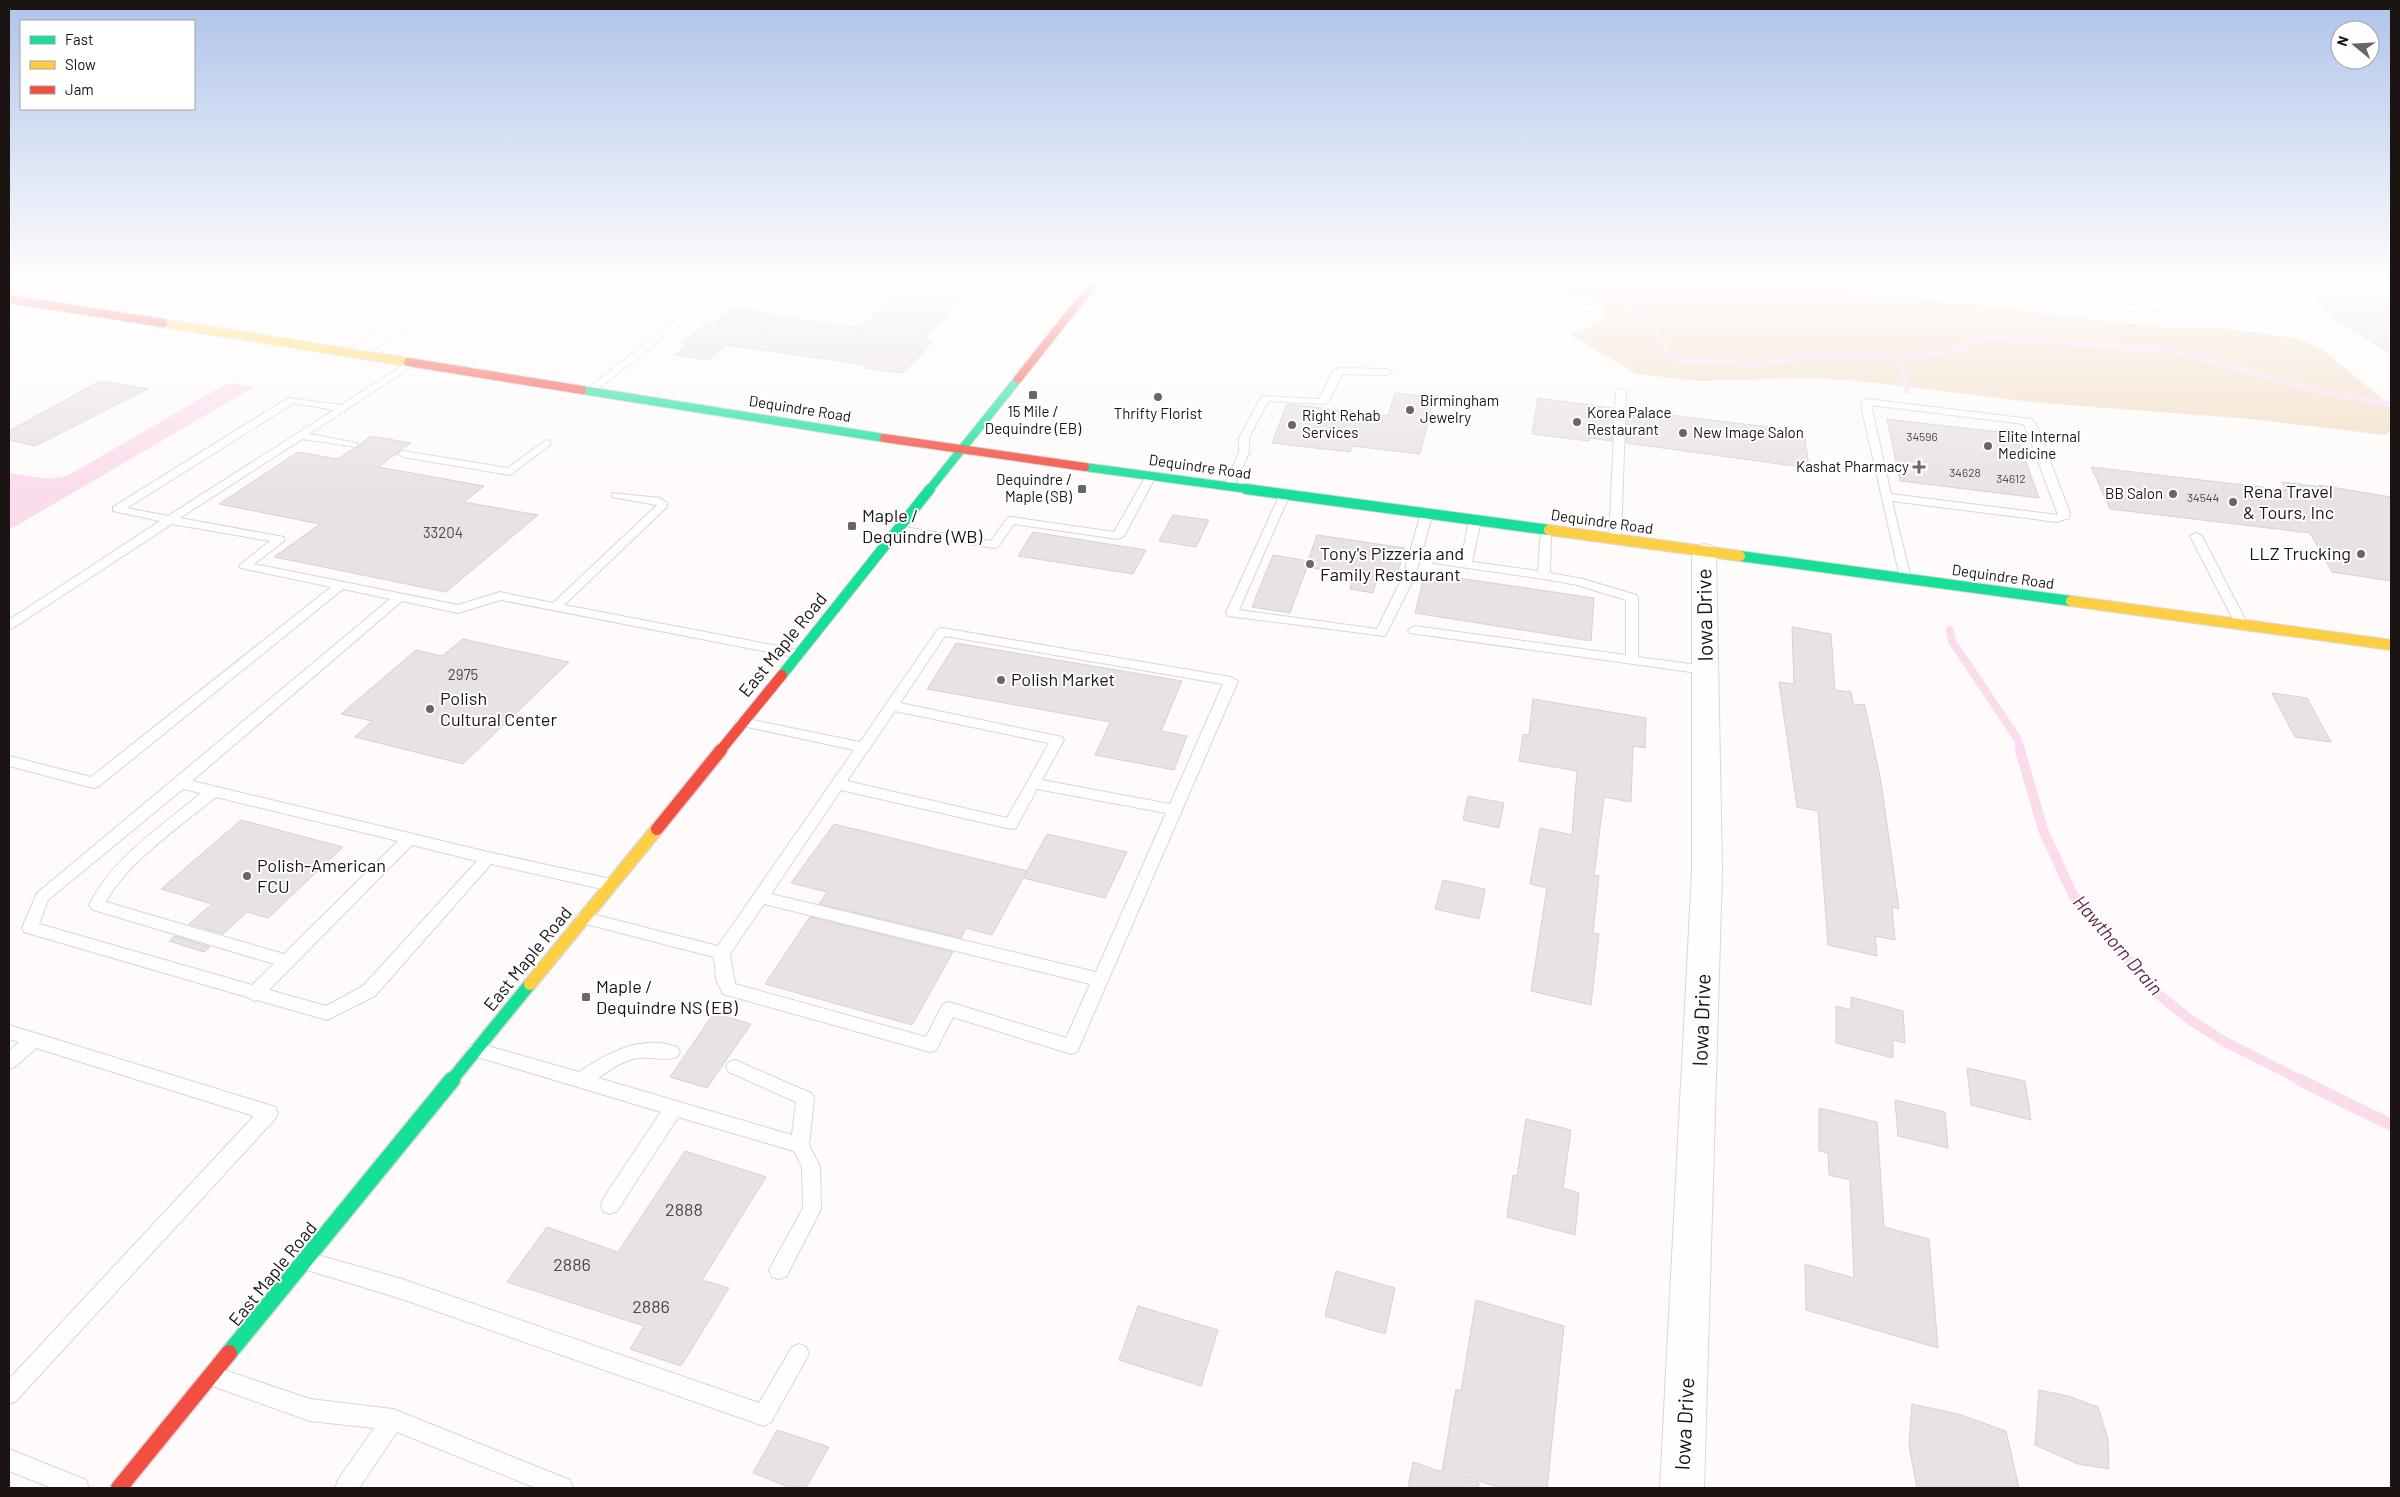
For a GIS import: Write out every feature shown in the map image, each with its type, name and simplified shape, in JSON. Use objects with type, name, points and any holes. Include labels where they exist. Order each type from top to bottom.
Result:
[{"type":"main road","name":"Dequindre Road","points":[[347,353],[961,450],[2391,645]]},
{"type":"main road","name":"East Maple Road","points":[[119,1488],[799,654],[1038,353]]},
{"type":"street","name":"Iowa Drive","points":[[1682,1488],[1707,871],[1704,551]]},
{"type":"lane","points":[[590,391],[639,353]]},
{"type":"lane","points":[[9,625],[411,364]]},
{"type":"lane","points":[[1229,486],[1244,453],[1244,438],[1265,398],[1322,402],[1326,398],[1338,371],[1387,372]]},
{"type":"lane","points":[[1615,539],[1621,391]]},
{"type":"lane","points":[[343,408],[292,400],[117,509],[280,539],[245,566],[458,609],[500,596],[799,654]]},
{"type":"lane","points":[[1886,497],[2057,519],[2064,516],[2031,424],[2026,421],[1867,402],[1866,406],[1886,497],[1905,578]]},
{"type":"lane","points":[[300,436],[353,445]]},
{"type":"lane","points":[[402,454],[510,472],[546,444]]},
{"type":"lane","points":[[898,530],[994,545],[1011,520],[1118,536],[1151,476]]},
{"type":"lane","points":[[1285,494],[1232,613],[1381,633],[1410,576],[1428,513]]},
{"type":"lane","points":[[555,606],[663,505],[660,501],[616,495]]},
{"type":"lane","points":[[1466,564],[1475,520]]},
{"type":"lane","points":[[1544,575],[1548,530]]},
{"type":"lane","points":[[2196,536],[2242,625]]},
{"type":"lane","points":[[1438,561],[1544,575],[1579,582],[1632,598],[1632,660]]},
{"type":"lane","points":[[9,761],[93,782],[341,586]]},
{"type":"lane","points":[[401,596],[42,897],[30,928],[254,994],[327,1013],[369,991],[488,858]]},
{"type":"lane","points":[[1414,630],[1705,670]]},
{"type":"lane","points":[[942,632],[1231,681],[1071,1047],[949,1009],[930,1045],[729,989],[724,979],[722,953],[892,706],[942,632]]},
{"type":"lane","points":[[838,784],[1011,824],[1057,740],[892,706]]},
{"type":"lane","points":[[743,722],[864,747]]},
{"type":"lane","points":[[180,783],[488,858],[610,885]]},
{"type":"lane","points":[[1034,783],[1175,810]]},
{"type":"lane","points":[[213,791],[122,868],[106,887],[97,905],[287,961]]},
{"type":"lane","points":[[254,994],[409,839]]},
{"type":"lane","points":[[760,897],[1100,980]]},
{"type":"lane","points":[[584,918],[722,953]]},
{"type":"lane","points":[[9,1032],[269,1113],[9,1394]]},
{"type":"lane","points":[[9,1062],[34,1039]]},
{"type":"lane","points":[[477,1050],[583,1079],[800,1145]]},
{"type":"lane","points":[[583,1079],[613,1059],[634,1051],[671,1052]]},
{"type":"lane","points":[[735,1067],[805,1098],[800,1145],[811,1167],[812,1209],[779,1270]]},
{"type":"lane","points":[[610,1205],[674,1108]]},
{"type":"lane","points":[[306,1261],[402,1289],[764,1415],[799,1354]]},
{"type":"lane","points":[[211,1376],[310,1410],[392,1420],[562,1488]]},
{"type":"lane","points":[[346,1488],[392,1420]]},
{"type":"lane","points":[[9,1460],[78,1488]]},
{"type":"shaded area","points":[[1601,353],[2326,353],[2391,406],[2391,430],[2385,435],[2251,419],[2041,403],[1859,381],[1812,378],[1698,381],[1637,374]]},
{"type":"shaded area","points":[[235,383],[254,387],[9,530],[9,473],[50,479],[67,476],[224,385]]},
{"type":"building","points":[[678,353],[717,353],[708,360],[675,355]]},
{"type":"building","points":[[782,353],[922,353],[903,373],[865,368],[867,365]]},
{"type":"building","points":[[100,381],[148,389],[35,446],[9,440],[9,431]]},
{"type":"building","points":[[1395,393],[1434,397],[1420,454],[1352,446],[1350,452],[1272,443],[1287,404],[1388,416]]},
{"type":"building","points":[[1538,398],[1613,408],[1612,441],[1590,438],[1589,441],[1532,434]]},
{"type":"building","points":[[1627,410],[1804,431],[1809,468],[1626,443]]},
{"type":"building","points":[[1887,419],[2016,434],[2039,498],[1900,481]]},
{"type":"building","points":[[371,436],[411,443],[378,467],[484,486],[464,502],[538,515],[446,592],[274,557],[320,524],[219,504],[298,452],[338,459],[354,448],[358,448],[359,445]]},
{"type":"building","points":[[2091,467],[2286,490],[2282,482],[2322,487],[2319,485],[2391,497],[2391,581],[2332,572],[2310,533],[2110,509]]},
{"type":"building","points":[[1173,515],[1209,520],[1196,547],[1159,541]]},
{"type":"building","points":[[1033,532],[1146,550],[1133,574],[1018,556]]},
{"type":"building","points":[[1317,535],[1405,548],[1397,575],[1379,572],[1373,593],[1350,589],[1354,575],[1307,567],[1290,613],[1252,607],[1273,555],[1308,561]]},
{"type":"building","points":[[1425,573],[1594,598],[1591,641],[1415,613]]},
{"type":"building","points":[[1792,627],[1831,634],[1835,690],[1851,692],[1853,704],[1865,705],[1881,782],[1899,909],[1892,907],[1895,940],[1875,936],[1877,956],[1828,945],[1818,811],[1797,807],[1779,682],[1794,684]]},
{"type":"building","points":[[463,639],[569,662],[463,764],[355,737],[372,721],[341,714],[416,650],[442,656]]},
{"type":"building","points":[[956,643],[1182,681],[1161,731],[1187,736],[1174,770],[1095,755],[1110,722],[927,689]]},
{"type":"building","points":[[2272,693],[2307,698],[2331,742],[2295,737]]},
{"type":"building","points":[[1533,699],[1646,718],[1645,748],[1633,746],[1631,802],[1604,797],[1594,875],[1599,876],[1593,933],[1599,934],[1591,1005],[1531,991],[1547,888],[1530,884],[1540,828],[1572,835],[1577,771],[1519,761],[1523,734],[1529,735]]},
{"type":"building","points":[[1468,796],[1504,803],[1499,828],[1463,820]]},
{"type":"building","points":[[241,820],[343,847],[268,918],[247,912],[223,934],[189,924],[212,904],[161,889]]},
{"type":"building","points":[[834,824],[1027,871],[992,935],[966,928],[961,938],[819,904],[827,892],[791,883]]},
{"type":"building","points":[[1047,834],[1127,852],[1105,898],[1023,878]]},
{"type":"building","points":[[1443,880],[1485,889],[1479,919],[1435,909]]},
{"type":"building","points":[[810,917],[953,952],[912,1025],[765,984]]},
{"type":"building","points":[[175,936],[210,947],[204,952],[169,941]]},
{"type":"building","points":[[1851,997],[1903,1011],[1905,1043],[1893,1040],[1893,1058],[1836,1043],[1836,1006],[1851,1010]]},
{"type":"building","points":[[714,1013],[751,1024],[707,1088],[670,1077]]},
{"type":"building","points":[[1967,1068],[2025,1081],[2031,1120],[1971,1105]]},
{"type":"building","points":[[1895,1100],[1945,1112],[1948,1148],[1898,1136]]},
{"type":"building","points":[[1819,1108],[1877,1122],[1884,1227],[1929,1239],[1938,1348],[1806,1310],[1805,1264],[1854,1278],[1850,1180],[1829,1175],[1828,1153],[1819,1151]]},
{"type":"building","points":[[1526,1119],[1571,1130],[1563,1188],[1579,1193],[1575,1235],[1507,1217],[1513,1175],[1517,1176]]},
{"type":"building","points":[[685,1151],[766,1177],[702,1280],[729,1288],[681,1366],[630,1349],[644,1326],[507,1282],[547,1227],[618,1252]]},
{"type":"building","points":[[1336,1271],[1395,1288],[1385,1334],[1325,1316]]},
{"type":"building","points":[[1476,1300],[1564,1326],[1547,1488],[1501,1488],[1466,1477],[1466,1479],[1479,1483],[1478,1488],[1408,1488],[1413,1462],[1442,1472],[1456,1389],[1461,1391]]},
{"type":"building","points":[[1138,1306],[1218,1330],[1201,1386],[1119,1360]]},
{"type":"building","points":[[2039,1390],[2068,1396],[2098,1407],[2108,1439],[2109,1469],[2078,1464],[2035,1445]]},
{"type":"building","points":[[1912,1404],[1958,1414],[2006,1431],[2019,1488],[1917,1488],[1909,1445]]},
{"type":"building","points":[[777,1430],[829,1447],[806,1488],[791,1488],[753,1473]]},
{"type":"waterway","points":[[1669,353],[1678,360],[1762,364],[1808,356],[1913,357],[1938,353]]},
{"type":"waterway","points":[[2182,353],[2314,390],[2391,405]]},
{"type":"waterway","name":"Hawthorn Drain","points":[[1901,357],[1907,391]]},
{"type":"waterway","name":"Hawthorn Drain","points":[[1950,630],[1952,641],[2017,738],[2021,751]]},
{"type":"waterway","name":"Hawthorn Drain","points":[[2020,750],[2043,830],[2073,895],[2158,994],[2189,1019],[2225,1042],[2303,1081]]},
{"type":"waterway","name":"Hawthorn Drain","points":[[2300,1080],[2391,1125]]},
{"type":"traffic: fast","points":[[782,675],[1018,379]]},
{"type":"traffic: fast","points":[[582,390],[884,438]]},
{"type":"traffic: fast","points":[[1085,467],[1549,530]]},
{"type":"traffic: fast","points":[[1740,556],[2071,601]]},
{"type":"traffic: fast","points":[[229,1353],[530,984]]},
{"type":"traffic: slow","points":[[351,353],[408,362]]},
{"type":"traffic: slow","points":[[1549,530],[1740,556]]},
{"type":"traffic: slow","points":[[2071,601],[2391,645]]},
{"type":"traffic: slow","points":[[530,984],[657,829]]},
{"type":"traffic: jam","points":[[1018,379],[1039,353]]},
{"type":"traffic: jam","points":[[408,362],[582,390]]},
{"type":"traffic: jam","points":[[884,438],[1085,467]]},
{"type":"traffic: jam","points":[[657,829],[782,675]]},
{"type":"traffic: jam","points":[[119,1488],[229,1353]]},
{"type":"place","name":"15 Mile / Dequindre (EB)","points":[[1033,395]]},
{"type":"place","name":"Thrifty Florist","points":[[1158,397]]},
{"type":"place","name":"Birmingham Jewelry","points":[[1410,410]]},
{"type":"place","name":"Korea Palace Restaurant","points":[[1577,422]]},
{"type":"place","name":"Right Rehab Services","points":[[1292,425]]},
{"type":"place","name":"New Image Salon","points":[[1683,433]]},
{"type":"place","name":"Elite Internal Medicine","points":[[1988,446]]},
{"type":"place","name":"Kashat Pharmacy","points":[[1919,467]]},
{"type":"place","name":"Dequindre / Maple (SB)","points":[[1082,489]]},
{"type":"place","name":"BB Salon","points":[[2173,494]]},
{"type":"place","name":"Rena Travel & Tours, Inc","points":[[2233,502]]},
{"type":"place","name":"Maple / Dequindre (WB)","points":[[852,526]]},
{"type":"place","name":"LLZ Trucking","points":[[2361,554]]},
{"type":"place","name":"Tony's Pizzeria and Family Restaurant","points":[[1310,564]]},
{"type":"place","name":"Polish Market","points":[[1001,680]]},
{"type":"place","name":"Polish Cultural Center","points":[[430,709]]},
{"type":"place","name":"Polish-American FCU","points":[[247,876]]},
{"type":"place","name":"Maple / Dequindre NS (EB)","points":[[586,997]]}]
